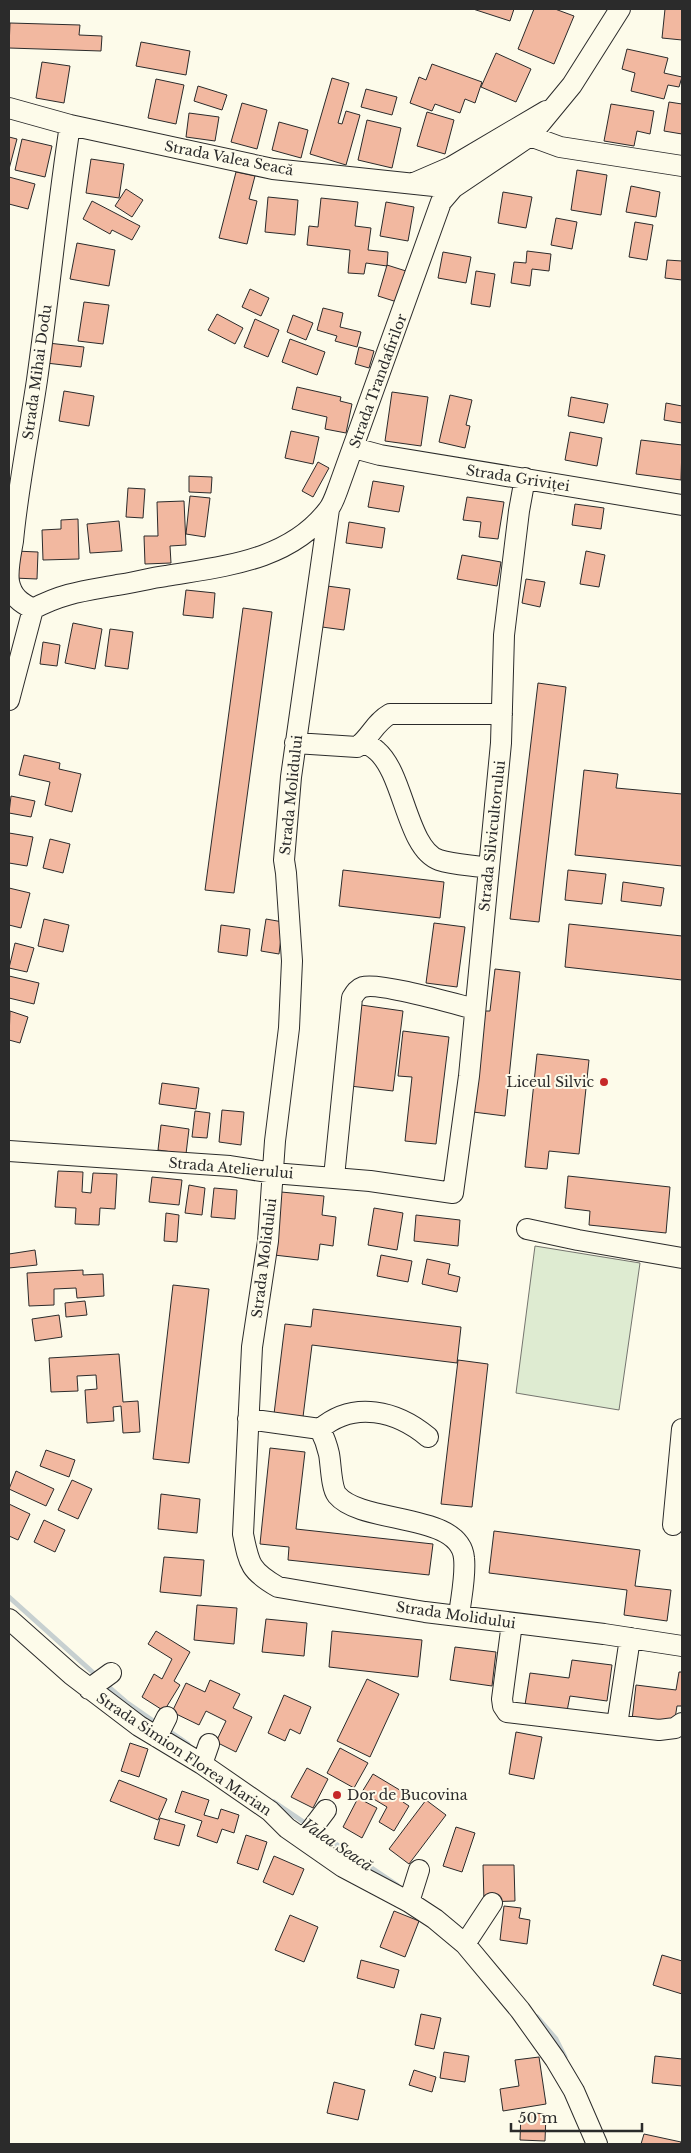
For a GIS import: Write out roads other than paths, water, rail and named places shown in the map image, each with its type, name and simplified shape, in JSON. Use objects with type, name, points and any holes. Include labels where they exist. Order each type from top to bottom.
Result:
[{"type":"street","name":"Strada Trandafirilor","points":[[33,609],[53,598],[85,590],[204,570],[273,553],[294,542],[313,527],[329,509],[354,448],[441,202],[453,188],[530,136],[555,107],[582,69],[620,9]]},
{"type":"street","points":[[412,184],[451,167],[536,116],[555,107]]},
{"type":"street","name":"Strada Valea Seacă","points":[[9,108],[70,125],[273,169],[453,188]]},
{"type":"street","name":"Strada Mihai Dodu","points":[[33,609],[20,603],[14,596],[9,582],[10,561],[37,379],[70,125]]},
{"type":"street","points":[[530,136],[560,147],[682,166]]},
{"type":"street","name":"Strada Griviței","points":[[354,448],[380,455],[682,504]]},
{"type":"street","name":"Strada Silvicultorului","points":[[453,1193],[469,1076],[489,868],[502,714],[504,636],[519,511],[525,478]]},
{"type":"street","name":"Strada Molidului","points":[[329,509],[295,743],[284,860],[292,961],[289,1028],[274,1140],[268,1241],[252,1347],[243,1534],[249,1562],[260,1577],[278,1587],[296,1591],[425,1612],[682,1646]]},
{"type":"street","points":[[9,700],[33,609]]},
{"type":"street","points":[[295,743],[357,747],[364,742],[380,720],[390,714],[502,714]]},
{"type":"street","points":[[364,742],[378,751],[390,768],[414,831],[425,850],[438,860],[489,868]]},
{"type":"street","points":[[334,1177],[352,998],[357,990],[365,986],[390,989],[475,1009]]},
{"type":"street","name":"Strada Atelierului","points":[[9,1151],[230,1166],[273,1173],[334,1177],[453,1193]]},
{"type":"street","points":[[527,1229],[682,1258]]},
{"type":"street","points":[[248,1419],[320,1429],[330,1420],[349,1413],[369,1410],[402,1419],[428,1438]]},
{"type":"street","points":[[320,1429],[326,1442],[333,1487],[336,1494],[344,1501],[362,1510],[417,1522],[452,1536],[461,1546],[464,1558],[459,1616]]},
{"type":"street","points":[[673,1525],[682,1429]]},
{"type":"street","name":"Strada Simion Florea Marian","points":[[9,1618],[47,1654],[99,1681],[157,1737],[202,1764],[270,1811],[287,1828],[314,1826],[343,1867],[409,1902],[468,1938],[555,2059],[574,2091],[597,2144]]},
{"type":"street","points":[[512,1623],[502,1699],[503,1706],[507,1712],[659,1730],[675,1728],[682,1723]]},
{"type":"street","points":[[617,1725],[630,1638]]},
{"type":"street","points":[[157,1737],[167,1717]]},
{"type":"street","points":[[202,1764],[209,1744]]},
{"type":"street","points":[[409,1902],[419,1870]]},
{"type":"street","points":[[468,1938],[492,1903]]},
{"type":"waterway","name":"Valea Seacă","points":[[9,1597],[98,1677]]},
{"type":"waterway","name":"Valea Seacă","points":[[104,1683],[126,1702],[159,1725]]},
{"type":"waterway","name":"Valea Seacă","points":[[166,1729],[188,1744]]},
{"type":"waterway","name":"Valea Seacă","points":[[274,1802],[308,1825]]},
{"type":"waterway","name":"Valea Seacă","points":[[315,1830],[397,1885]]},
{"type":"waterway","name":"Valea Seacă","points":[[537,2017],[556,2039],[565,2057]]},
{"type":"place","name":"Liceul Silvic","points":[[604,1082]]},
{"type":"place","name":"Dor de Bucovina","points":[[337,1795]]}]
